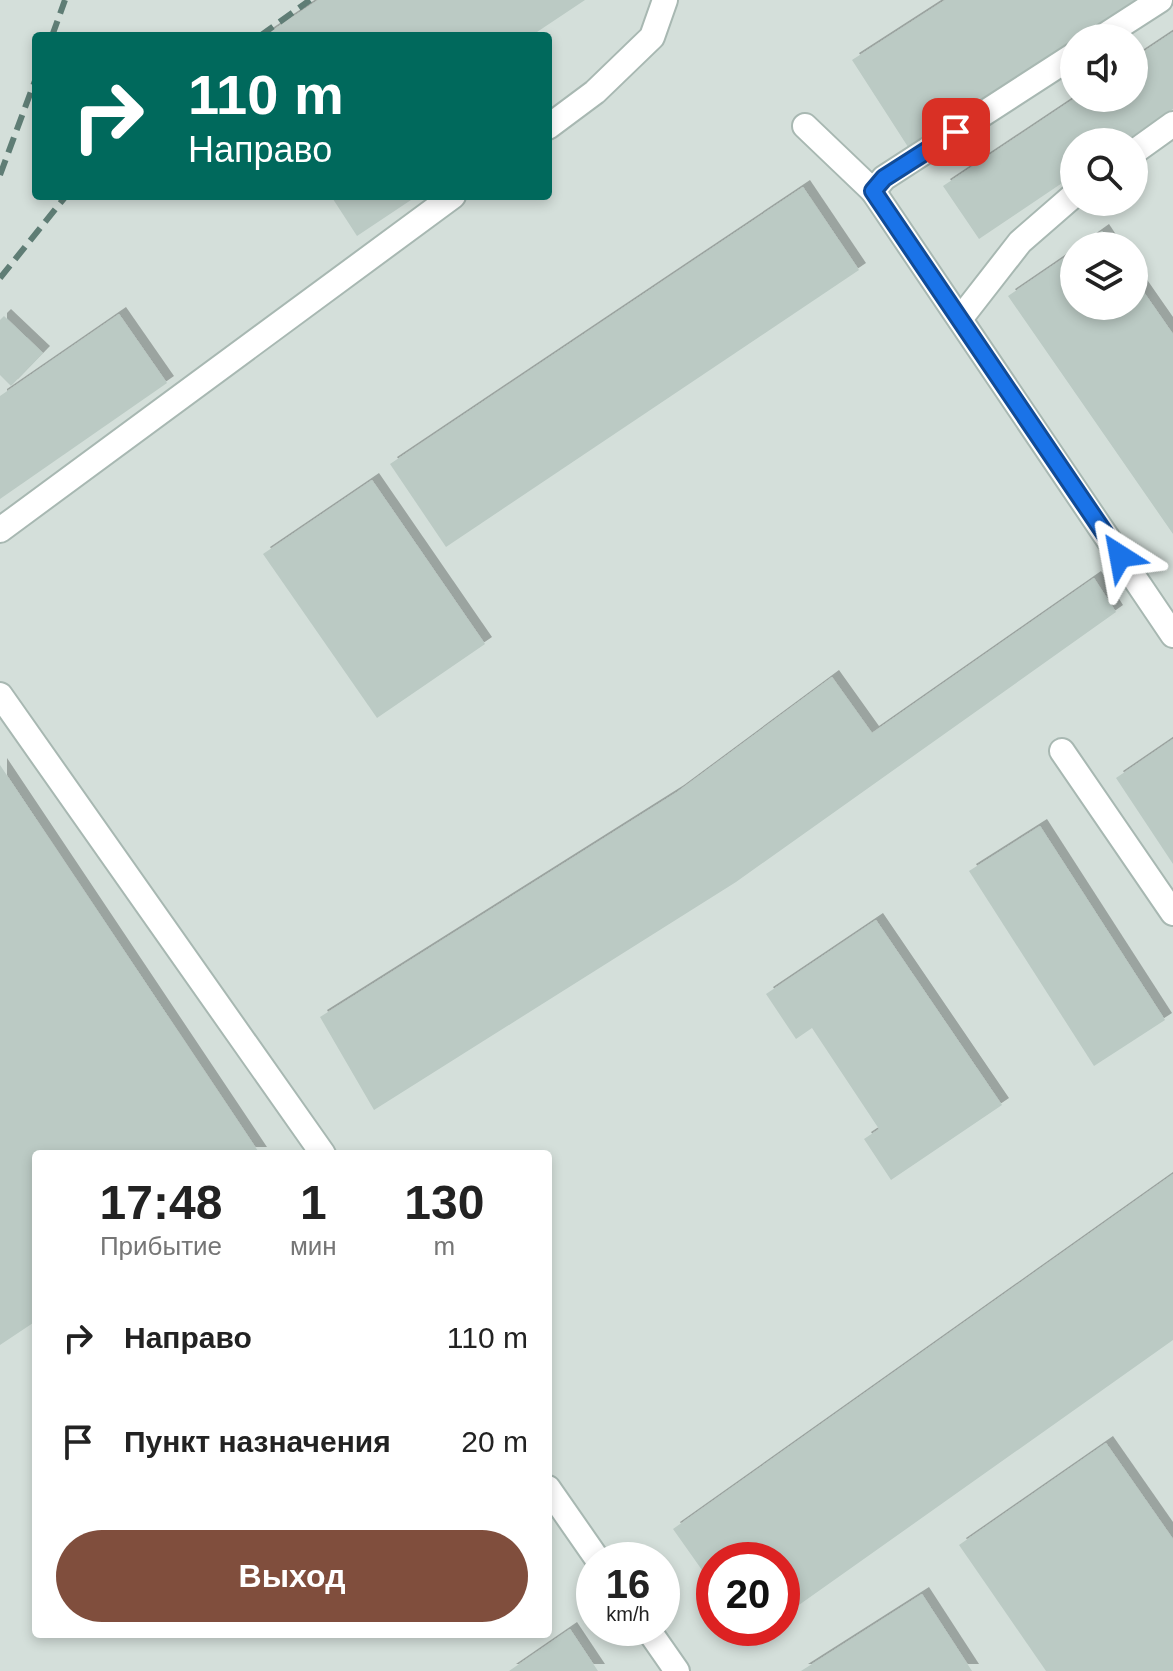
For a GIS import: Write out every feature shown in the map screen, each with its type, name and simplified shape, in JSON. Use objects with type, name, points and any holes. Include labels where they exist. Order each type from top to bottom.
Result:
[{"type":"lane","points":[[552,124],[595,92],[652,37],[665,0]]},
{"type":"lane","points":[[1123,24],[1160,0]]},
{"type":"lane","points":[[873,191],[884,178],[1060,64]]},
{"type":"lane","points":[[1148,142],[1173,124]]},
{"type":"lane","points":[[805,126],[873,191],[1173,635]]},
{"type":"lane","points":[[0,530],[448,200]]},
{"type":"lane","points":[[960,319],[1020,242],[1060,207]]},
{"type":"lane","points":[[0,695],[320,1150]]},
{"type":"lane","points":[[1062,751],[1173,913]]},
{"type":"lane","points":[[552,1494],[586,1542]]},
{"type":"lane","points":[[660,1646],[677,1671]]},
{"type":"shaded area","points":[[0,0],[1173,0],[1173,1671],[0,1671]]},
{"type":"building","points":[[318,0],[585,0],[537,32],[270,32]]},
{"type":"building","points":[[945,0],[1141,0],[1104,24],[1060,24],[1060,53],[910,150],[852,60]]},
{"type":"building","points":[[1173,32],[1173,109],[1145,128],[1060,128],[1060,184],[979,239],[943,186],[1060,108],[1060,112],[1148,112],[1148,49]]},
{"type":"building","points":[[803,187],[859,270],[446,547],[390,464]]},
{"type":"building","points":[[334,200],[411,200],[357,236]]},
{"type":"building","points":[[1060,261],[1060,320],[1148,320],[1148,298],[1173,334],[1173,534],[1008,296]]},
{"type":"building","points":[[119,314],[167,383],[0,499],[0,396]]},
{"type":"building","points":[[4,316],[43,353],[11,386],[0,375],[0,320]]},
{"type":"building","points":[[372,480],[485,644],[377,718],[263,554]]},
{"type":"building","points":[[1094,578],[1116,612],[736,882],[374,1110],[320,1017],[677,792],[832,677],[872,733]]},
{"type":"building","points":[[1173,739],[1173,864],[1116,778]]},
{"type":"building","points":[[0,765],[257,1150],[32,1150],[32,1324],[0,1345]]},
{"type":"building","points":[[1040,826],[1165,1020],[1094,1066],[969,871]]},
{"type":"building","points":[[876,920],[1002,1105],[891,1180],[864,1139],[879,1129],[812,1028],[796,1039],[766,994]]},
{"type":"building","points":[[1173,1174],[1173,1340],[800,1604],[800,1542],[696,1542],[696,1562],[673,1529]]},
{"type":"building","points":[[1106,1443],[1173,1539],[1173,1671],[1046,1671],[959,1545]]},
{"type":"building","points":[[922,1594],[972,1671],[801,1671]]},
{"type":"building","points":[[570,1629],[576,1638],[576,1646],[581,1646],[598,1671],[509,1671]]},
{"type":"railway","points":[[53,32],[65,0]]},
{"type":"railway","points":[[266,32],[310,0]]},
{"type":"railway","points":[[0,175],[32,89]]},
{"type":"railway","points":[[0,278],[63,200]]},
{"type":"route","points":[[956,132],[884,178],[873,191],[1120,556]]}]
